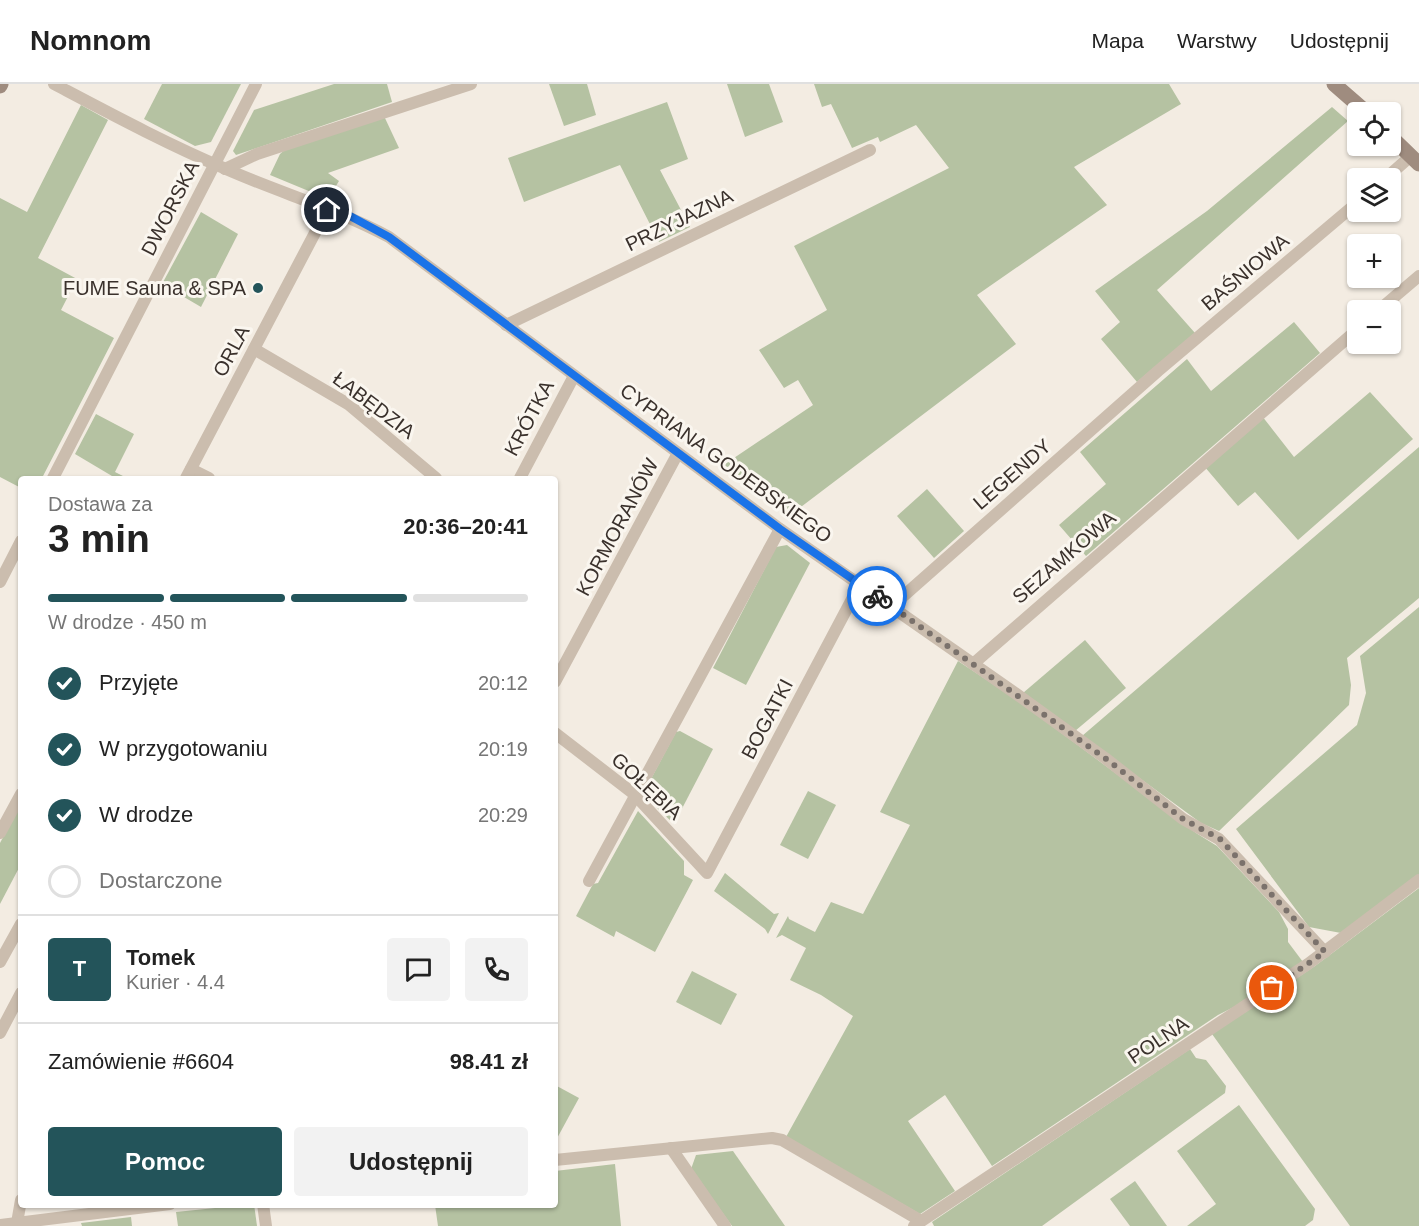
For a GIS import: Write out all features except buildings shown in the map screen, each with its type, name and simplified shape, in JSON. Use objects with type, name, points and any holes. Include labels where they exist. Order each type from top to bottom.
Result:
[{"type":"main road","points":[[1334,84],[1355,102]]},
{"type":"main road","points":[[1401,147],[1415,160]]},
{"type":"street","name":"CYPRIANA GODEBSKIEGO","points":[[54,84],[143,132],[327,210],[350,216],[389,237],[780,529],[1105,758],[1183,819],[1220,839],[1325,952]]},
{"type":"street","name":"DWORSKA","points":[[54,476],[219,166],[256,84]]},
{"type":"street","points":[[219,166],[471,84]]},
{"type":"street","name":"PRZYJAZNA","points":[[506,325],[870,150]]},
{"type":"street","points":[[1401,169],[1415,160]]},
{"type":"street","name":"ORLA","points":[[188,474],[327,210]]},
{"type":"street","name":"BAŚNIOWA","points":[[1158,371],[1347,211]]},
{"type":"street","points":[[1391,300],[1419,276]]},
{"type":"street","name":"SEZAMKOWA","points":[[973,664],[1347,338]]},
{"type":"street","name":"ŁABĘDZIA","points":[[254,349],[348,404],[434,476]]},
{"type":"street","name":"LEGENDY","points":[[891,607],[1158,371]]},
{"type":"street","name":"KRÓTKA","points":[[521,476],[574,376]]},
{"type":"street","name":"KORMORANÓW","points":[[558,676],[678,453]]},
{"type":"street","points":[[589,881],[634,794],[780,529]]},
{"type":"street","points":[[0,582],[18,547]]},
{"type":"street","name":"BOGATKI","points":[[708,873],[860,584]]},
{"type":"street","name":"GOŁĘBIA","points":[[558,735],[634,794],[708,873]]},
{"type":"street","points":[[0,833],[18,800]]},
{"type":"street","name":"POLNA","points":[[918,1224],[1325,952],[1419,880]]},
{"type":"street","points":[[0,962],[18,929]]},
{"type":"street","points":[[0,1033],[18,999]]},
{"type":"street","points":[[558,1160],[772,1138],[782,1140],[918,1224]]},
{"type":"street","points":[[671,1148],[725,1226]]},
{"type":"street","points":[[16,1223],[19,1208]]},
{"type":"street","points":[[0,1225],[130,1208]]},
{"type":"street","points":[[264,1208],[266,1226]]},
{"type":"green space","points":[[162,84],[241,84],[211,142],[195,146],[144,119]]},
{"type":"green space","points":[[334,84],[387,84],[392,102],[236,155],[233,151],[254,110]]},
{"type":"green space","points":[[549,84],[587,84],[596,115],[564,126]]},
{"type":"green space","points":[[727,84],[769,84],[783,122],[745,137]]},
{"type":"green space","points":[[814,84],[1169,84],[1181,104],[1074,167],[1107,205],[977,295],[1016,344],[789,516],[722,466],[813,405],[798,380],[784,388],[759,350],[827,310],[794,246],[949,168],[916,125],[880,142],[878,137],[852,148],[831,104],[822,107]]},
{"type":"green space","points":[[667,102],[688,159],[660,170],[690,227],[659,242],[620,165],[524,202],[508,158]]},
{"type":"green space","points":[[81,105],[108,120],[38,258],[77,279],[61,310],[114,338],[43,476],[18,476],[18,486],[0,477],[0,198],[27,212]]},
{"type":"green space","points":[[1332,107],[1347,120],[1157,290],[1195,333],[1137,382],[1101,339],[1120,322],[1095,291],[1207,211]]},
{"type":"green space","points":[[384,116],[399,148],[328,173],[339,181],[328,199],[270,175],[280,154],[287,148]]},
{"type":"green space","points":[[201,212],[238,234],[201,307],[162,284]]},
{"type":"green space","points":[[1294,322],[1320,353],[1086,556],[1059,525],[1106,484],[1080,452],[1187,359],[1211,391]]},
{"type":"green space","points":[[1370,392],[1413,439],[1298,540],[1255,492],[1238,506],[1204,466],[1262,416],[1294,457]]},
{"type":"green space","points":[[96,414],[134,434],[115,472],[123,476],[112,476],[75,454]]},
{"type":"green space","points":[[1419,447],[1419,598],[1347,658],[1351,685],[1349,705],[1219,831],[1201,823],[1082,736]]},
{"type":"green space","points":[[927,489],[964,531],[934,558],[897,516]]},
{"type":"green space","points":[[787,545],[810,563],[746,685],[713,668],[776,547]]},
{"type":"green space","points":[[1419,607],[1419,877],[1341,933],[1309,927],[1236,829],[1357,725],[1366,693],[1360,656]]},
{"type":"green space","points":[[1085,640],[1126,688],[1075,731],[1023,693]]},
{"type":"green space","points":[[958,661],[1017,700],[1196,833],[1217,846],[1279,912],[1288,929],[1288,942],[1303,962],[1250,999],[1218,1015],[992,1166],[945,1095],[908,1121],[955,1191],[920,1214],[786,1137],[853,1016],[821,995],[790,980],[806,948],[782,935],[776,938],[788,916],[789,919],[815,932],[831,902],[863,914],[910,825],[880,812]]},
{"type":"green space","points":[[680,731],[713,749],[674,824],[654,805],[645,790],[676,732]]},
{"type":"green space","points":[[808,791],[836,805],[808,859],[780,845]]},
{"type":"green space","points":[[18,809],[18,870],[0,904],[0,843]]},
{"type":"green space","points":[[638,811],[684,861],[684,875],[693,880],[655,952],[616,931],[614,937],[576,916],[593,884],[598,883]]},
{"type":"green space","points":[[725,873],[774,914],[779,913],[768,934],[765,929],[714,891]]},
{"type":"green space","points":[[1419,888],[1419,1226],[1350,1226],[1212,1034],[1315,966]]},
{"type":"green space","points":[[692,971],[737,994],[721,1025],[676,1002]]},
{"type":"green space","points":[[1190,1049],[1196,1058],[1206,1060],[1226,1086],[1225,1093],[1042,1226],[934,1226],[932,1222]]},
{"type":"green space","points":[[558,1087],[579,1098],[558,1136]]},
{"type":"green space","points":[[1239,1105],[1315,1209],[1313,1220],[1305,1226],[1187,1226],[1216,1204],[1177,1151]]},
{"type":"green space","points":[[733,1151],[785,1226],[732,1226],[691,1169],[696,1155]]},
{"type":"green space","points":[[615,1164],[621,1226],[438,1226],[435,1208],[558,1208],[558,1171]]},
{"type":"green space","points":[[1135,1181],[1167,1226],[1130,1226],[1110,1199]]},
{"type":"green space","points":[[215,1208],[255,1208],[257,1226],[178,1226],[176,1212]]},
{"type":"green space","points":[[131,1217],[132,1226],[82,1226],[81,1223]]},
{"type":"way so far","points":[[877,596],[1105,758],[1183,819],[1220,839],[1325,952],[1272,988]]},
{"type":"place","name":"FUME Sauna & SPA","points":[[258,288]]},
{"type":"route","points":[[327,210],[350,216],[389,237],[780,529],[877,596]]}]
